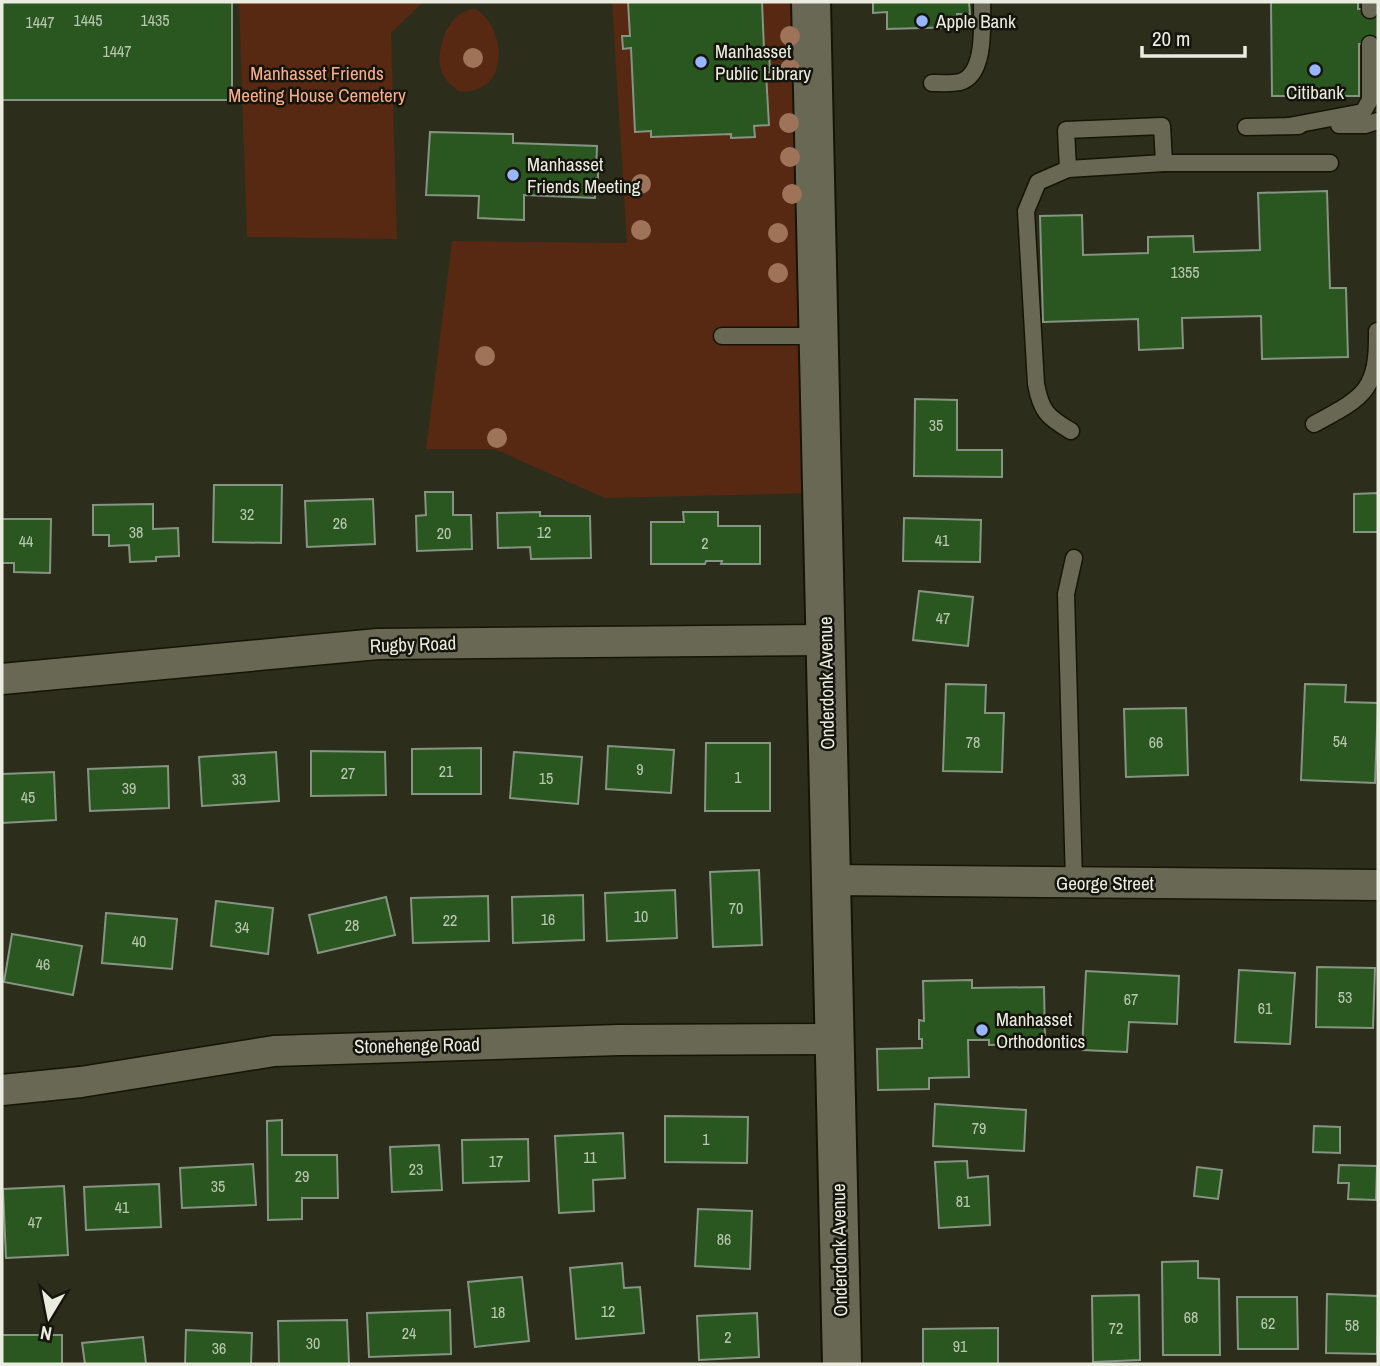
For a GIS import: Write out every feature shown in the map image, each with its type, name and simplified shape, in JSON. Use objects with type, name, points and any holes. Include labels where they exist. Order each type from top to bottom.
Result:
[{"type":"street","name":"Onderdonk Avenue","points":[[811,2],[842,1364]]},
{"type":"street","name":"Rugby Road","points":[[2,679],[378,644],[825,640]]},
{"type":"street","name":"George Street","points":[[831,880],[1378,885]]},
{"type":"street","name":"Stonehenge Road","points":[[2,1090],[82,1082],[274,1051],[619,1040],[835,1039]]},
{"type":"lane","points":[[932,83],[960,82],[971,75],[978,65],[982,2]]},
{"type":"lane","points":[[1289,126],[1363,112],[1370,100],[1370,44]]},
{"type":"lane","points":[[1246,127],[1365,125],[1378,121]]},
{"type":"lane","points":[[1068,169],[1066,130],[1162,126],[1164,163]]},
{"type":"lane","points":[[1071,431],[1041,408],[1034,370],[1026,211],[1038,182],[1068,169],[1164,163],[1330,163]]},
{"type":"lane","points":[[1314,424],[1347,406],[1363,393],[1371,382],[1377,356],[1377,331]]},
{"type":"lane","points":[[722,335],[818,336]]},
{"type":"lane","points":[[1074,558],[1066,594],[1074,882]]},
{"type":"green space","name":"Manhasset Friends Meeting House Cemetery","points":[[239,2],[423,2],[391,33],[397,239],[247,237]]},
{"type":"green space","points":[[612,2],[803,2],[817,493],[605,498],[494,449],[426,449],[452,241],[627,243]]},
{"type":"green space","points":[[476,9],[487,19],[494,32],[498,60],[495,73],[487,84],[475,90],[458,91],[442,73],[440,51],[452,22],[467,10]]},
{"type":"building","points":[[2,2],[232,2],[232,100],[2,100]]},
{"type":"building","name":"Manhasset Public Library","points":[[628,2],[762,2],[764,49],[769,51],[770,72],[766,73],[769,125],[754,126],[755,137],[731,138],[731,134],[651,137],[651,131],[635,132],[631,48],[623,49],[622,36],[630,36]]},
{"type":"building","name":"Apple Bank","points":[[873,2],[969,2],[970,14],[957,14],[957,27],[887,29],[887,12],[873,13]]},
{"type":"building","name":"Citibank","points":[[1271,2],[1358,2],[1358,9],[1378,9],[1378,44],[1359,44],[1359,96],[1272,96]]},
{"type":"building","name":"Manhasset Friends Meeting","points":[[430,132],[513,134],[513,143],[597,146],[598,178],[595,198],[524,195],[524,220],[478,218],[479,196],[426,195]]},
{"type":"building","points":[[1327,191],[1330,288],[1346,288],[1348,357],[1262,359],[1261,316],[1182,318],[1183,348],[1139,350],[1138,319],[1043,322],[1040,216],[1082,215],[1083,255],[1148,253],[1148,237],[1193,236],[1194,252],[1260,250],[1258,193]]},
{"type":"building","points":[[915,399],[957,400],[957,450],[1002,450],[1002,477],[914,476]]},
{"type":"building","points":[[214,485],[282,485],[281,543],[213,542]]},
{"type":"building","points":[[425,492],[453,492],[453,515],[471,515],[472,549],[417,551],[416,516],[426,515]]},
{"type":"building","points":[[1378,493],[1378,532],[1354,532],[1354,494]]},
{"type":"building","points":[[373,499],[375,544],[307,547],[305,501]]},
{"type":"building","points":[[153,504],[153,529],[178,528],[179,556],[156,557],[156,561],[130,562],[129,545],[109,546],[109,535],[93,535],[93,505]]},
{"type":"building","points":[[540,512],[540,516],[590,516],[591,558],[531,559],[530,547],[498,548],[497,513]]},
{"type":"building","points":[[683,512],[718,512],[718,526],[760,526],[760,564],[721,564],[722,561],[706,561],[705,564],[651,564],[651,522],[684,522]]},
{"type":"building","points":[[904,518],[981,520],[980,562],[903,561]]},
{"type":"building","points":[[2,519],[51,519],[50,573],[14,572],[14,563],[2,563]]},
{"type":"building","points":[[919,591],[973,597],[968,646],[913,640]]},
{"type":"building","points":[[946,684],[986,685],[985,713],[1004,713],[1002,772],[943,771]]},
{"type":"building","points":[[1305,684],[1346,685],[1345,702],[1378,703],[1375,783],[1301,780]]},
{"type":"building","points":[[1186,708],[1188,775],[1126,777],[1124,709]]},
{"type":"building","points":[[706,743],[770,743],[770,811],[705,811]]},
{"type":"building","points":[[608,746],[674,750],[671,793],[606,789]]},
{"type":"building","points":[[481,748],[481,794],[412,794],[412,749]]},
{"type":"building","points":[[311,751],[385,752],[386,795],[311,796]]},
{"type":"building","points":[[276,752],[279,801],[202,806],[199,757]]},
{"type":"building","points":[[514,752],[582,757],[578,804],[510,798]]},
{"type":"building","points":[[168,766],[169,808],[90,811],[88,769]]},
{"type":"building","points":[[54,772],[56,820],[2,823],[2,774]]},
{"type":"building","points":[[759,870],[762,945],[713,947],[710,872]]},
{"type":"building","points":[[675,890],[677,938],[607,941],[605,893]]},
{"type":"building","points":[[583,895],[584,940],[513,943],[512,897]]},
{"type":"building","points":[[488,896],[489,941],[413,943],[411,898]]},
{"type":"building","points":[[386,897],[395,935],[318,953],[309,915]]},
{"type":"building","points":[[216,901],[273,908],[268,954],[211,946]]},
{"type":"building","points":[[106,913],[177,919],[172,969],[102,963]]},
{"type":"building","points":[[12,934],[82,946],[73,995],[4,982]]},
{"type":"building","points":[[1317,967],[1375,968],[1373,1028],[1316,1027]]},
{"type":"building","points":[[1239,970],[1295,973],[1290,1044],[1235,1042]]},
{"type":"building","points":[[1086,971],[1179,976],[1177,1024],[1129,1022],[1127,1052],[1082,1050]]},
{"type":"building","name":"Manhasset Orthodontics","points":[[972,980],[972,988],[1044,987],[1045,1039],[1026,1039],[1027,1044],[989,1045],[989,1040],[968,1040],[969,1077],[929,1078],[929,1089],[878,1090],[877,1049],[922,1048],[919,1020],[924,1021],[923,981]]},
{"type":"building","points":[[935,1104],[1026,1110],[1024,1151],[933,1146]]},
{"type":"building","points":[[665,1116],[748,1117],[747,1163],[665,1162]]},
{"type":"building","points":[[282,1120],[282,1155],[337,1155],[338,1198],[302,1198],[302,1219],[268,1220],[267,1121]]},
{"type":"building","points":[[1314,1126],[1340,1127],[1340,1153],[1313,1152]]},
{"type":"building","points":[[623,1133],[625,1178],[593,1180],[594,1211],[559,1213],[555,1136]]},
{"type":"building","points":[[528,1139],[529,1181],[463,1183],[462,1140]]},
{"type":"building","points":[[439,1145],[442,1190],[392,1192],[390,1147]]},
{"type":"building","points":[[967,1161],[968,1178],[988,1176],[990,1225],[939,1228],[935,1162]]},
{"type":"building","points":[[253,1164],[256,1205],[182,1208],[180,1168]]},
{"type":"building","points":[[1339,1165],[1377,1166],[1376,1200],[1348,1199],[1349,1183],[1338,1183]]},
{"type":"building","points":[[1197,1167],[1222,1170],[1218,1199],[1194,1196]]},
{"type":"building","points":[[159,1184],[161,1227],[86,1230],[84,1187]]},
{"type":"building","points":[[64,1186],[68,1255],[6,1258],[3,1189]]},
{"type":"building","points":[[698,1209],[752,1211],[750,1269],[695,1266]]},
{"type":"building","points":[[1198,1261],[1198,1278],[1219,1279],[1220,1355],[1163,1355],[1162,1262]]},
{"type":"building","points":[[622,1263],[624,1288],[640,1287],[644,1333],[576,1339],[570,1268]]},
{"type":"building","points":[[522,1277],[529,1341],[475,1347],[468,1282]]},
{"type":"building","points":[[1327,1294],[1378,1296],[1377,1354],[1326,1353]]},
{"type":"building","points":[[1139,1295],[1140,1360],[1093,1362],[1092,1296]]},
{"type":"building","points":[[1237,1297],[1297,1297],[1298,1349],[1238,1349]]},
{"type":"building","points":[[450,1310],[451,1354],[369,1357],[367,1313]]},
{"type":"building","points":[[757,1313],[759,1357],[699,1360],[697,1316]]},
{"type":"building","points":[[347,1320],[349,1364],[279,1364],[278,1321]]},
{"type":"building","points":[[998,1328],[998,1364],[923,1364],[923,1329]]},
{"type":"building","points":[[186,1330],[252,1333],[251,1364],[185,1364]]},
{"type":"building","points":[[2,1335],[62,1335],[62,1364],[2,1364]]},
{"type":"building","points":[[143,1337],[146,1364],[85,1364],[82,1343]]},
{"type":"place","name":"Apple Bank","points":[[922,21]]},
{"type":"place","name":"Manhasset Public Library","points":[[701,62]]},
{"type":"place","name":"Citibank","points":[[1315,70]]},
{"type":"place","name":"Manhasset Friends Meeting","points":[[513,175]]},
{"type":"place","name":"Manhasset Orthodontics","points":[[982,1030]]}]
